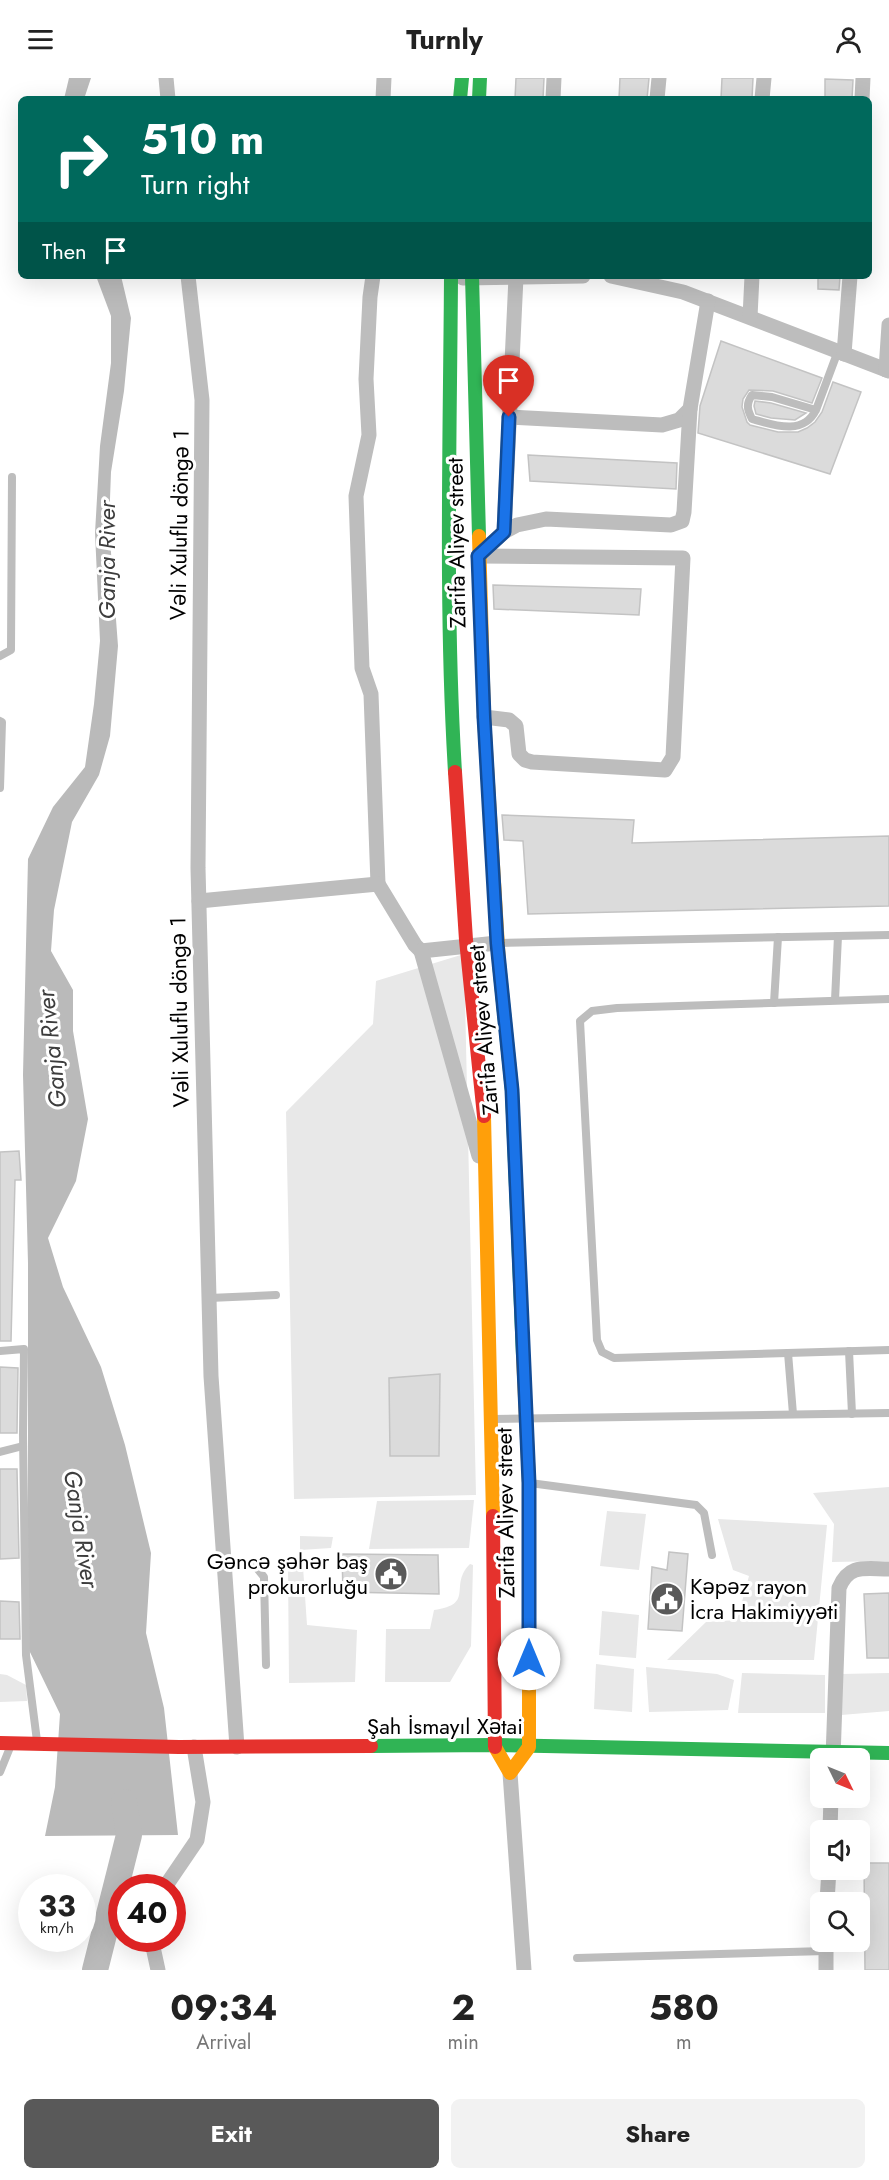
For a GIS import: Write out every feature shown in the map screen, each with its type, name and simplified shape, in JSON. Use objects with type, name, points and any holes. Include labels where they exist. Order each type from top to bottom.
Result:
[{"type":"street","points":[[166,78],[168,96]]},
{"type":"street","points":[[383,96],[384,78]]},
{"type":"street","points":[[460,96],[462,78]]},
{"type":"street","points":[[479,96],[480,78]]},
{"type":"street","points":[[553,96],[554,78]]},
{"type":"street","points":[[657,96],[659,78]]},
{"type":"street","points":[[762,96],[764,78]]},
{"type":"street","points":[[862,96],[863,78]]},
{"type":"street","name":"Vəli Xuluflu döngə 1","points":[[188,279],[202,400],[199,901],[208,1298],[211,1376],[237,1747]]},
{"type":"street","points":[[373,279],[366,379],[369,435],[356,496],[362,668],[371,694],[378,884],[421,951],[485,1176]]},
{"type":"street","name":"Zarifa Aliyev street","points":[[451,279],[449,513],[452,720],[467,947],[483,1097],[492,1419],[494,1745],[510,1773],[524,1970]]},
{"type":"street","name":"Zarifa Aliyev street","points":[[472,279],[484,717],[497,943],[512,1090],[529,1483],[529,1747]]},
{"type":"street","points":[[504,532],[516,279]]},
{"type":"street","points":[[750,317],[752,279]]},
{"type":"street","points":[[841,352],[850,279]]},
{"type":"street","points":[[646,280],[708,301],[887,370],[889,325]]},
{"type":"street","points":[[478,556],[504,532],[517,525],[546,519],[671,525],[682,521],[690,409],[708,301]]},
{"type":"street","points":[[509,417],[662,425],[680,420],[690,409]]},
{"type":"street","points":[[478,556],[682,558],[673,757],[665,770],[525,760],[519,754],[516,726],[509,720],[484,717]]},
{"type":"street","points":[[199,901],[378,884]]},
{"type":"street","points":[[421,951],[497,943]]},
{"type":"street","points":[[833,1748],[839,1588],[843,1577],[853,1569],[889,1569]]},
{"type":"street","name":"Şah İsmayıl Xətai","points":[[6,1743],[178,1747],[494,1745],[810,1754]]},
{"type":"street","points":[[174,1874],[197,1840],[203,1802],[194,1747]]},
{"type":"street","points":[[510,1773],[529,1747]]},
{"type":"street","name":"Şah İsmayıl Xətai","points":[[870,1754],[889,1753]]},
{"type":"street","points":[[154,1952],[158,1970]]},
{"type":"street","points":[[826,1952],[826,1970]]},
{"type":"lane","points":[[816,410],[772,397],[752,395],[748,400],[747,409],[752,419],[780,426],[802,426],[812,419],[816,410],[841,352]]},
{"type":"lane","points":[[0,656],[11,650],[12,477]]},
{"type":"lane","points":[[0,721],[2,722],[0,788]]},
{"type":"lane","points":[[497,943],[889,935]]},
{"type":"lane","points":[[835,1000],[838,936]]},
{"type":"lane","points":[[774,1003],[778,937]]},
{"type":"lane","points":[[889,999],[616,1008],[592,1011],[580,1021],[597,1340],[602,1352],[614,1358],[889,1350]]},
{"type":"lane","points":[[208,1298],[276,1295]]},
{"type":"lane","points":[[0,1351],[24,1349],[26,1655],[40,1743]]},
{"type":"lane","points":[[849,1351],[852,1414]]},
{"type":"lane","points":[[788,1353],[793,1414]]},
{"type":"lane","points":[[492,1419],[889,1413]]},
{"type":"lane","points":[[0,1452],[23,1446]]},
{"type":"lane","points":[[529,1483],[696,1505],[704,1513],[712,1555]]},
{"type":"lane","points":[[224,1560],[256,1567],[264,1577],[266,1665]]},
{"type":"lane","points":[[0,1772],[6,1743]]},
{"type":"lane","points":[[577,1958],[810,1947]]},
{"type":"shaded area","points":[[464,954],[476,1495],[294,1499],[286,1112],[373,1024],[376,981]]},
{"type":"shaded area","points":[[889,1487],[889,1561],[832,1562],[834,1524],[813,1493]]},
{"type":"shaded area","points":[[474,1500],[469,1548],[369,1549],[377,1501]]},
{"type":"shaded area","points":[[607,1511],[646,1514],[639,1570],[600,1566]]},
{"type":"shaded area","points":[[718,1519],[827,1525],[814,1660],[667,1660],[706,1622],[737,1620],[749,1576],[733,1570]]},
{"type":"shaded area","points":[[300,1536],[333,1537],[331,1548],[300,1550]]},
{"type":"shaded area","points":[[470,1564],[473,1565],[471,1646],[450,1682],[385,1682],[386,1629],[430,1629],[434,1610],[447,1607],[458,1599],[461,1580]]},
{"type":"shaded area","points":[[288,1567],[303,1567],[307,1625],[357,1630],[355,1682],[289,1683]]},
{"type":"shaded area","points":[[602,1611],[639,1615],[636,1658],[599,1655]]},
{"type":"shaded area","points":[[596,1664],[634,1669],[632,1712],[594,1709]]},
{"type":"shaded area","points":[[646,1667],[717,1674],[734,1680],[728,1710],[649,1712]]},
{"type":"shaded area","points":[[742,1673],[825,1675],[825,1713],[738,1713]]},
{"type":"shaded area","points":[[889,1673],[889,1711],[841,1715],[841,1674]]},
{"type":"shaded area","points":[[0,1674],[7,1675],[26,1685],[27,1701],[0,1702]]},
{"type":"water","points":[[69,78],[91,78],[85,96],[65,96]]},
{"type":"water","points":[[97,279],[122,279],[131,318],[124,391],[111,472],[109,526],[118,646],[110,736],[99,775],[72,822],[54,910],[51,951],[73,990],[73,1031],[88,1119],[76,1181],[48,1238],[63,1287],[101,1367],[125,1445],[151,1553],[146,1633],[164,1708],[178,1835],[45,1836],[55,1787],[60,1714],[28,1648],[28,1263],[23,1075],[28,859],[53,807],[85,767],[100,641],[95,533],[100,446],[111,363],[111,316]]},
{"type":"building","points":[[516,78],[544,78],[543,96],[515,96]]},
{"type":"building","points":[[620,78],[649,78],[647,96],[619,96]]},
{"type":"building","points":[[722,78],[753,78],[752,96],[721,96]]},
{"type":"building","points":[[825,79],[853,80],[852,96],[825,96]]},
{"type":"building","points":[[818,279],[840,279],[839,290],[818,289]]},
{"type":"building","points":[[721,341],[822,378],[812,403],[773,391],[749,390],[743,399],[742,407],[750,425],[778,432],[798,432],[815,422],[822,412],[833,382],[861,392],[830,474],[698,433],[700,406]]},
{"type":"building","points":[[755,401],[806,413],[795,420],[771,418],[756,414]]},
{"type":"building","points":[[528,455],[677,463],[676,489],[530,481]]},
{"type":"building","points":[[493,585],[641,589],[639,615],[494,609]]},
{"type":"building","points":[[502,815],[634,820],[632,843],[889,836],[889,906],[528,914],[523,841],[504,840]]},
{"type":"building","points":[[19,1151],[21,1180],[15,1180],[11,1341],[0,1341],[0,1152]]},
{"type":"building","points":[[0,1367],[18,1368],[17,1433],[0,1433]]},
{"type":"building","points":[[440,1374],[439,1456],[390,1456],[389,1378]]},
{"type":"building","points":[[0,1469],[17,1469],[19,1558],[0,1559]]},
{"type":"building","name":"Kəpəz rayon İcra Hakimiyyəti","points":[[669,1552],[688,1554],[682,1631],[648,1629],[652,1567],[667,1570]]},
{"type":"building","name":"Gəncə şəhər baş prokurorluğu","points":[[342,1554],[438,1555],[439,1594],[343,1592]]},
{"type":"building","points":[[889,1593],[889,1658],[867,1658],[864,1594]]},
{"type":"building","points":[[0,1601],[19,1602],[20,1639],[0,1639]]},
{"type":"building","points":[[870,1863],[889,1863],[889,1970],[865,1970],[865,1952],[870,1952],[870,1892],[864,1892],[864,1880],[870,1880]]},
{"type":"waterway","name":"Ganja River","points":[[95,1970],[129,1835],[124,1802]]},
{"type":"traffic: fast","points":[[460,96],[462,78]]},
{"type":"traffic: fast","points":[[479,96],[480,78]]},
{"type":"traffic: fast","points":[[451,279],[449,586],[455,772]]},
{"type":"traffic: fast","points":[[472,279],[479,536]]},
{"type":"traffic: fast","points":[[499,963],[512,1091],[523,1355]]},
{"type":"traffic: fast","points":[[371,1746],[494,1745],[889,1753]]},
{"type":"traffic: slow","points":[[479,536],[484,717],[499,963]]},
{"type":"traffic: slow","points":[[484,1116],[493,1516]]},
{"type":"traffic: slow","points":[[495,1747],[510,1773],[529,1747],[529,1483],[523,1355]]},
{"type":"traffic: jam","points":[[455,772],[466,940],[484,1116]]},
{"type":"traffic: jam","points":[[493,1516],[495,1747]]},
{"type":"traffic: jam","points":[[0,1743],[179,1747],[371,1746]]},
{"type":"place","name":"Gəncə şəhər baş prokurorluğu","points":[[391,1574]]},
{"type":"place","name":"Kəpəz rayon İcra Hakimiyyəti","points":[[667,1599]]},
{"type":"route","points":[[509,417],[504,532],[478,556],[484,717],[497,943],[512,1090],[529,1483],[529,1659]]}]
